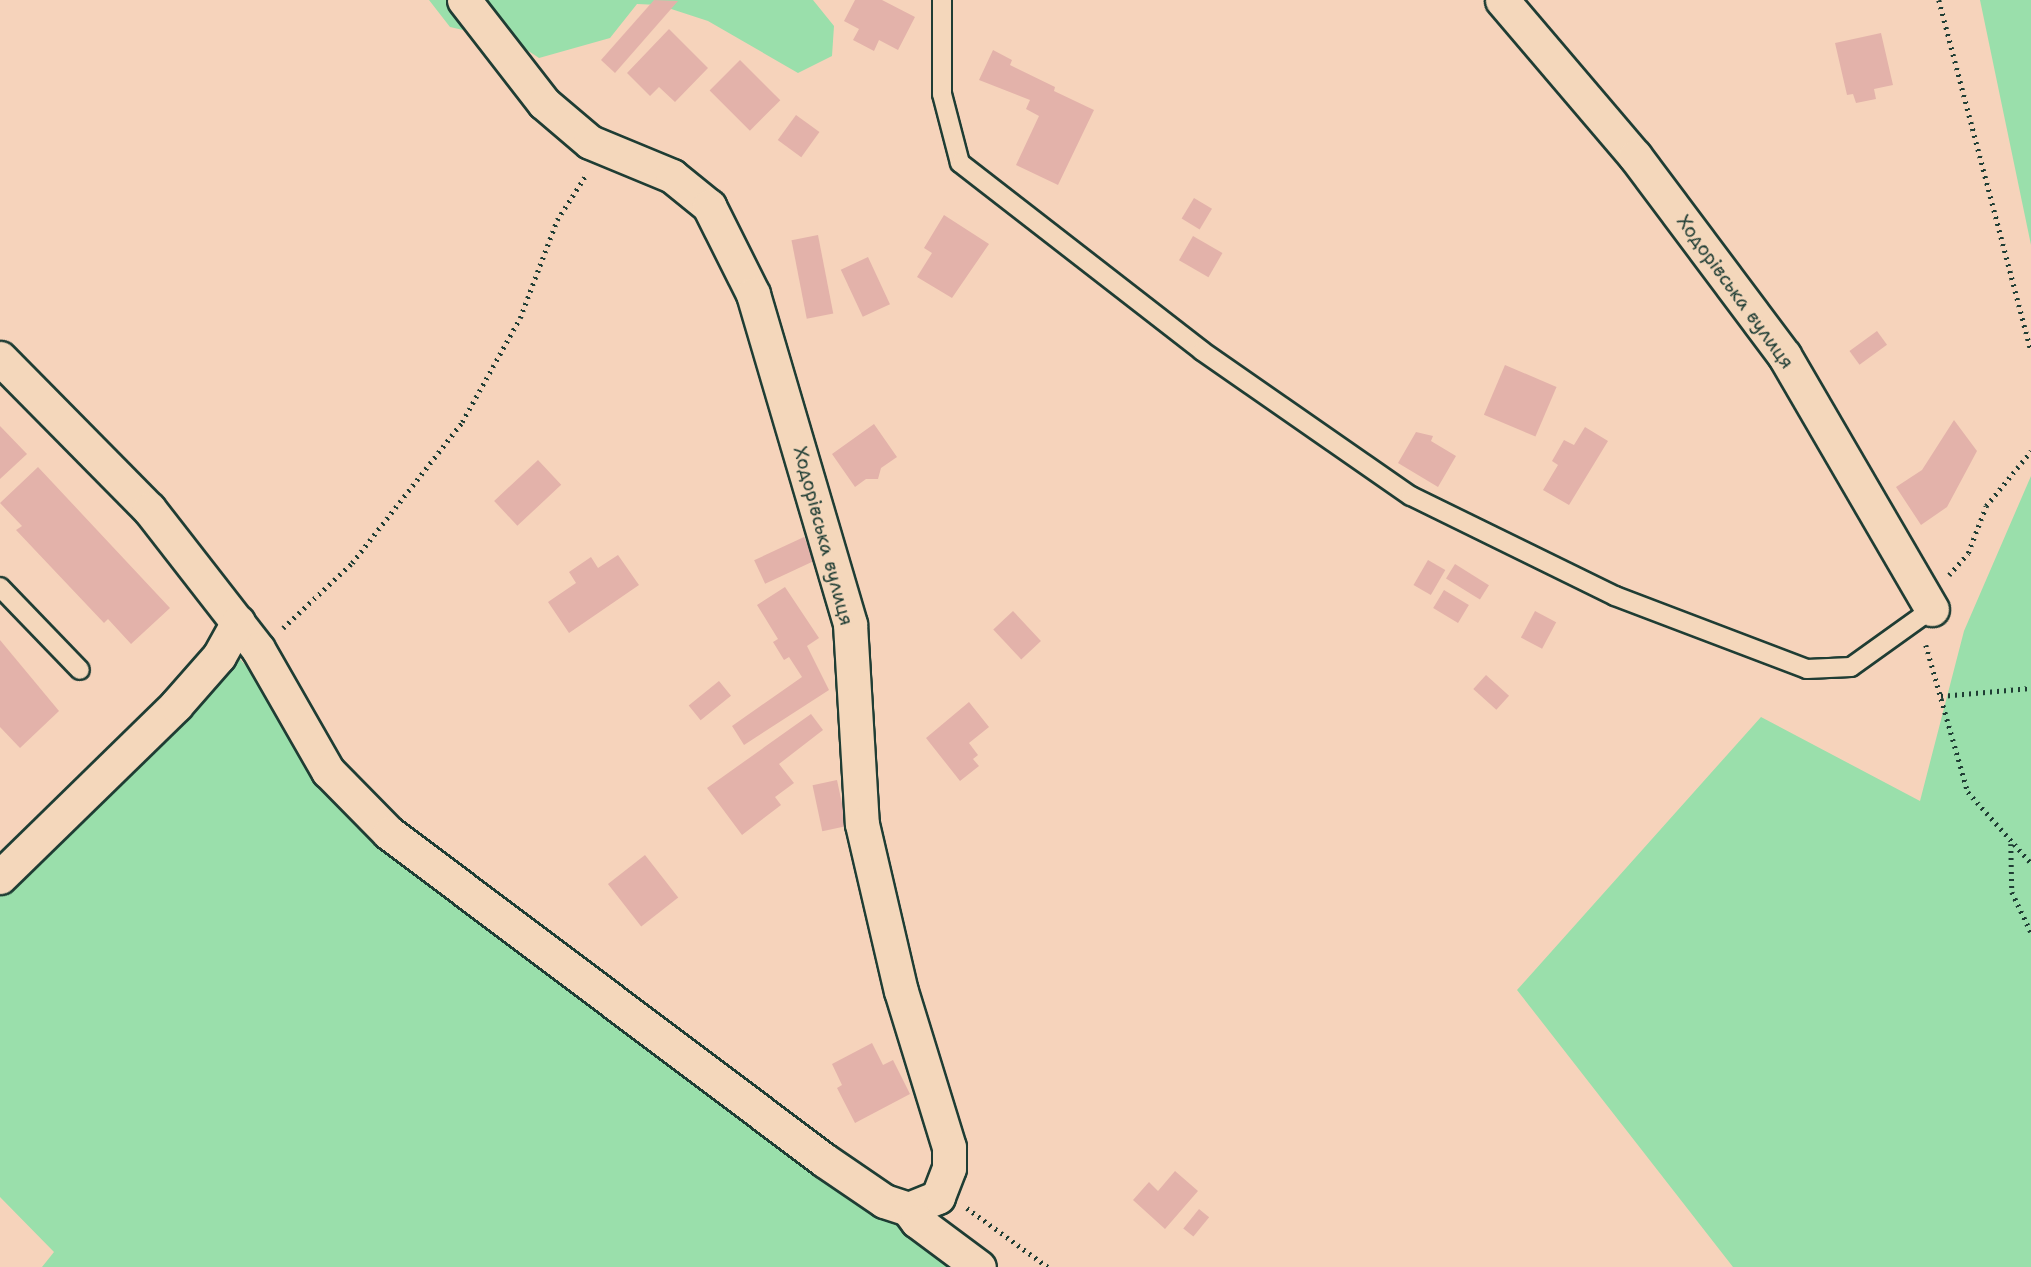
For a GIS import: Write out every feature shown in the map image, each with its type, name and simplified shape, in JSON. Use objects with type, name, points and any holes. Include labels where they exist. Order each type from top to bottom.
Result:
[{"type":"street","name":"Ходорівська вулиця","points":[[464,0],[544,103],[590,142],[672,176],[709,206],[753,294],[850,624],[862,824],[901,991],[949,1147],[949,1168],[923,1203]]},
{"type":"street","name":"Ходорівська вулиця","points":[[1502,0],[1635,156],[1784,355],[1932,609]]},
{"type":"street","points":[[0,358],[149,509],[258,649],[328,771],[389,833],[824,1160],[884,1201],[923,1203],[917,1221],[979,1267]]},
{"type":"street","points":[[0,877],[176,705],[219,656],[238,621]]},
{"type":"lane","points":[[942,0],[942,94],[960,163],[1191,343],[1411,496],[1615,596],[1807,669],[1851,667],[1932,609]]},
{"type":"lane","points":[[0,587],[79,670]]},
{"type":"path","points":[[1939,0],[2031,350]]},
{"type":"path","points":[[258,649],[352,563],[462,422],[520,318],[557,219],[606,148]]},
{"type":"path","points":[[2031,451],[1986,506],[1968,553],[1944,581],[1932,609],[1924,640],[1968,792],[2011,844],[2031,863]]},
{"type":"path","points":[[1941,696],[2031,688]]},
{"type":"path","points":[[2011,844],[2012,892],[2031,932]]},
{"type":"path","points":[[923,1203],[966,1207],[1048,1267]]},
{"type":"green space","points":[[429,0],[813,0],[834,26],[832,56],[798,73],[708,21],[659,5],[637,4],[610,38],[539,58],[515,42],[450,27]]},
{"type":"green space","points":[[1980,0],[2031,0],[2031,245]]},
{"type":"green space","points":[[2031,476],[2031,1267],[1733,1267],[1517,990],[1761,717],[1920,801],[1964,631]]},
{"type":"green space","points":[[230,648],[293,718],[387,841],[959,1267],[42,1267],[54,1252],[0,1197],[0,857]]},
{"type":"building","points":[[654,0],[678,1],[615,73],[601,60]]},
{"type":"building","points":[[855,0],[882,0],[915,17],[898,50],[879,40],[874,51],[853,40],[859,29],[844,21]]},
{"type":"building","points":[[669,29],[708,68],[675,102],[659,87],[650,96],[627,73]]},
{"type":"building","points":[[1881,33],[1893,85],[1874,89],[1876,99],[1856,103],[1853,94],[1847,95],[1835,43]]},
{"type":"building","points":[[993,50],[1012,60],[1010,65],[1055,87],[1054,91],[1094,110],[1058,185],[1016,165],[1039,116],[1026,109],[1030,100],[979,80]]},
{"type":"building","points":[[740,60],[780,100],[750,131],[710,90]]},
{"type":"building","points":[[796,115],[819,132],[801,157],[778,140]]},
{"type":"building","points":[[1194,198],[1212,209],[1200,229],[1182,219]]},
{"type":"building","points":[[944,215],[989,244],[952,298],[917,277],[932,253],[924,248]]},
{"type":"building","points":[[818,235],[833,314],[807,319],[791,240]]},
{"type":"building","points":[[1193,236],[1222,253],[1208,277],[1179,260]]},
{"type":"building","points":[[868,257],[890,304],[863,317],[841,270]]},
{"type":"building","points":[[1877,331],[1887,345],[1859,365],[1849,351]]},
{"type":"building","points":[[1505,365],[1557,387],[1535,437],[1484,415]]},
{"type":"building","points":[[1954,420],[1977,451],[1947,507],[1921,525],[1896,487],[1922,470]]},
{"type":"building","points":[[874,424],[897,457],[881,468],[878,479],[866,479],[855,487],[832,454]]},
{"type":"building","points":[[0,426],[27,454],[0,479]]},
{"type":"building","points":[[1585,427],[1608,441],[1569,505],[1543,490],[1558,465],[1552,461],[1564,440],[1574,445]]},
{"type":"building","points":[[1416,432],[1433,436],[1431,441],[1456,456],[1438,487],[1398,463]]},
{"type":"building","points":[[538,460],[561,485],[517,526],[494,501]]},
{"type":"building","points":[[38,467],[170,608],[131,644],[108,619],[104,623],[16,530],[22,526],[0,503]]},
{"type":"building","points":[[804,537],[815,561],[765,584],[754,560]]},
{"type":"building","points":[[618,555],[639,585],[569,633],[548,602],[576,583],[569,572],[591,557],[598,568]]},
{"type":"building","points":[[1428,560],[1445,570],[1431,595],[1414,585]]},
{"type":"building","points":[[1455,564],[1489,585],[1480,600],[1446,578]]},
{"type":"building","points":[[785,587],[819,638],[807,646],[829,690],[744,745],[732,726],[802,677],[789,657],[784,660],[773,642],[778,639],[757,605]]},
{"type":"building","points":[[1444,590],[1469,605],[1458,623],[1433,608]]},
{"type":"building","points":[[1013,611],[1041,641],[1021,659],[993,629]]},
{"type":"building","points":[[1535,611],[1556,622],[1542,649],[1521,637]]},
{"type":"building","points":[[0,640],[59,711],[20,748],[0,727]]},
{"type":"building","points":[[1486,675],[1509,696],[1496,710],[1473,689]]},
{"type":"building","points":[[719,681],[731,696],[701,720],[689,706]]},
{"type":"building","points":[[969,702],[989,727],[969,743],[978,755],[973,759],[979,766],[960,781],[926,738]]},
{"type":"building","points":[[811,714],[823,730],[779,764],[794,783],[775,797],[781,805],[742,835],[707,788]]},
{"type":"building","points":[[837,780],[847,826],[822,831],[813,785]]},
{"type":"building","points":[[645,855],[678,898],[641,926],[608,884]]},
{"type":"building","points":[[872,1043],[883,1065],[893,1060],[910,1094],[855,1123],[837,1088],[842,1085],[832,1064]]},
{"type":"building","points":[[1175,1171],[1198,1191],[1165,1229],[1133,1200],[1149,1182],[1158,1191]]},
{"type":"building","points":[[1199,1209],[1209,1217],[1193,1237],[1183,1228]]}]
